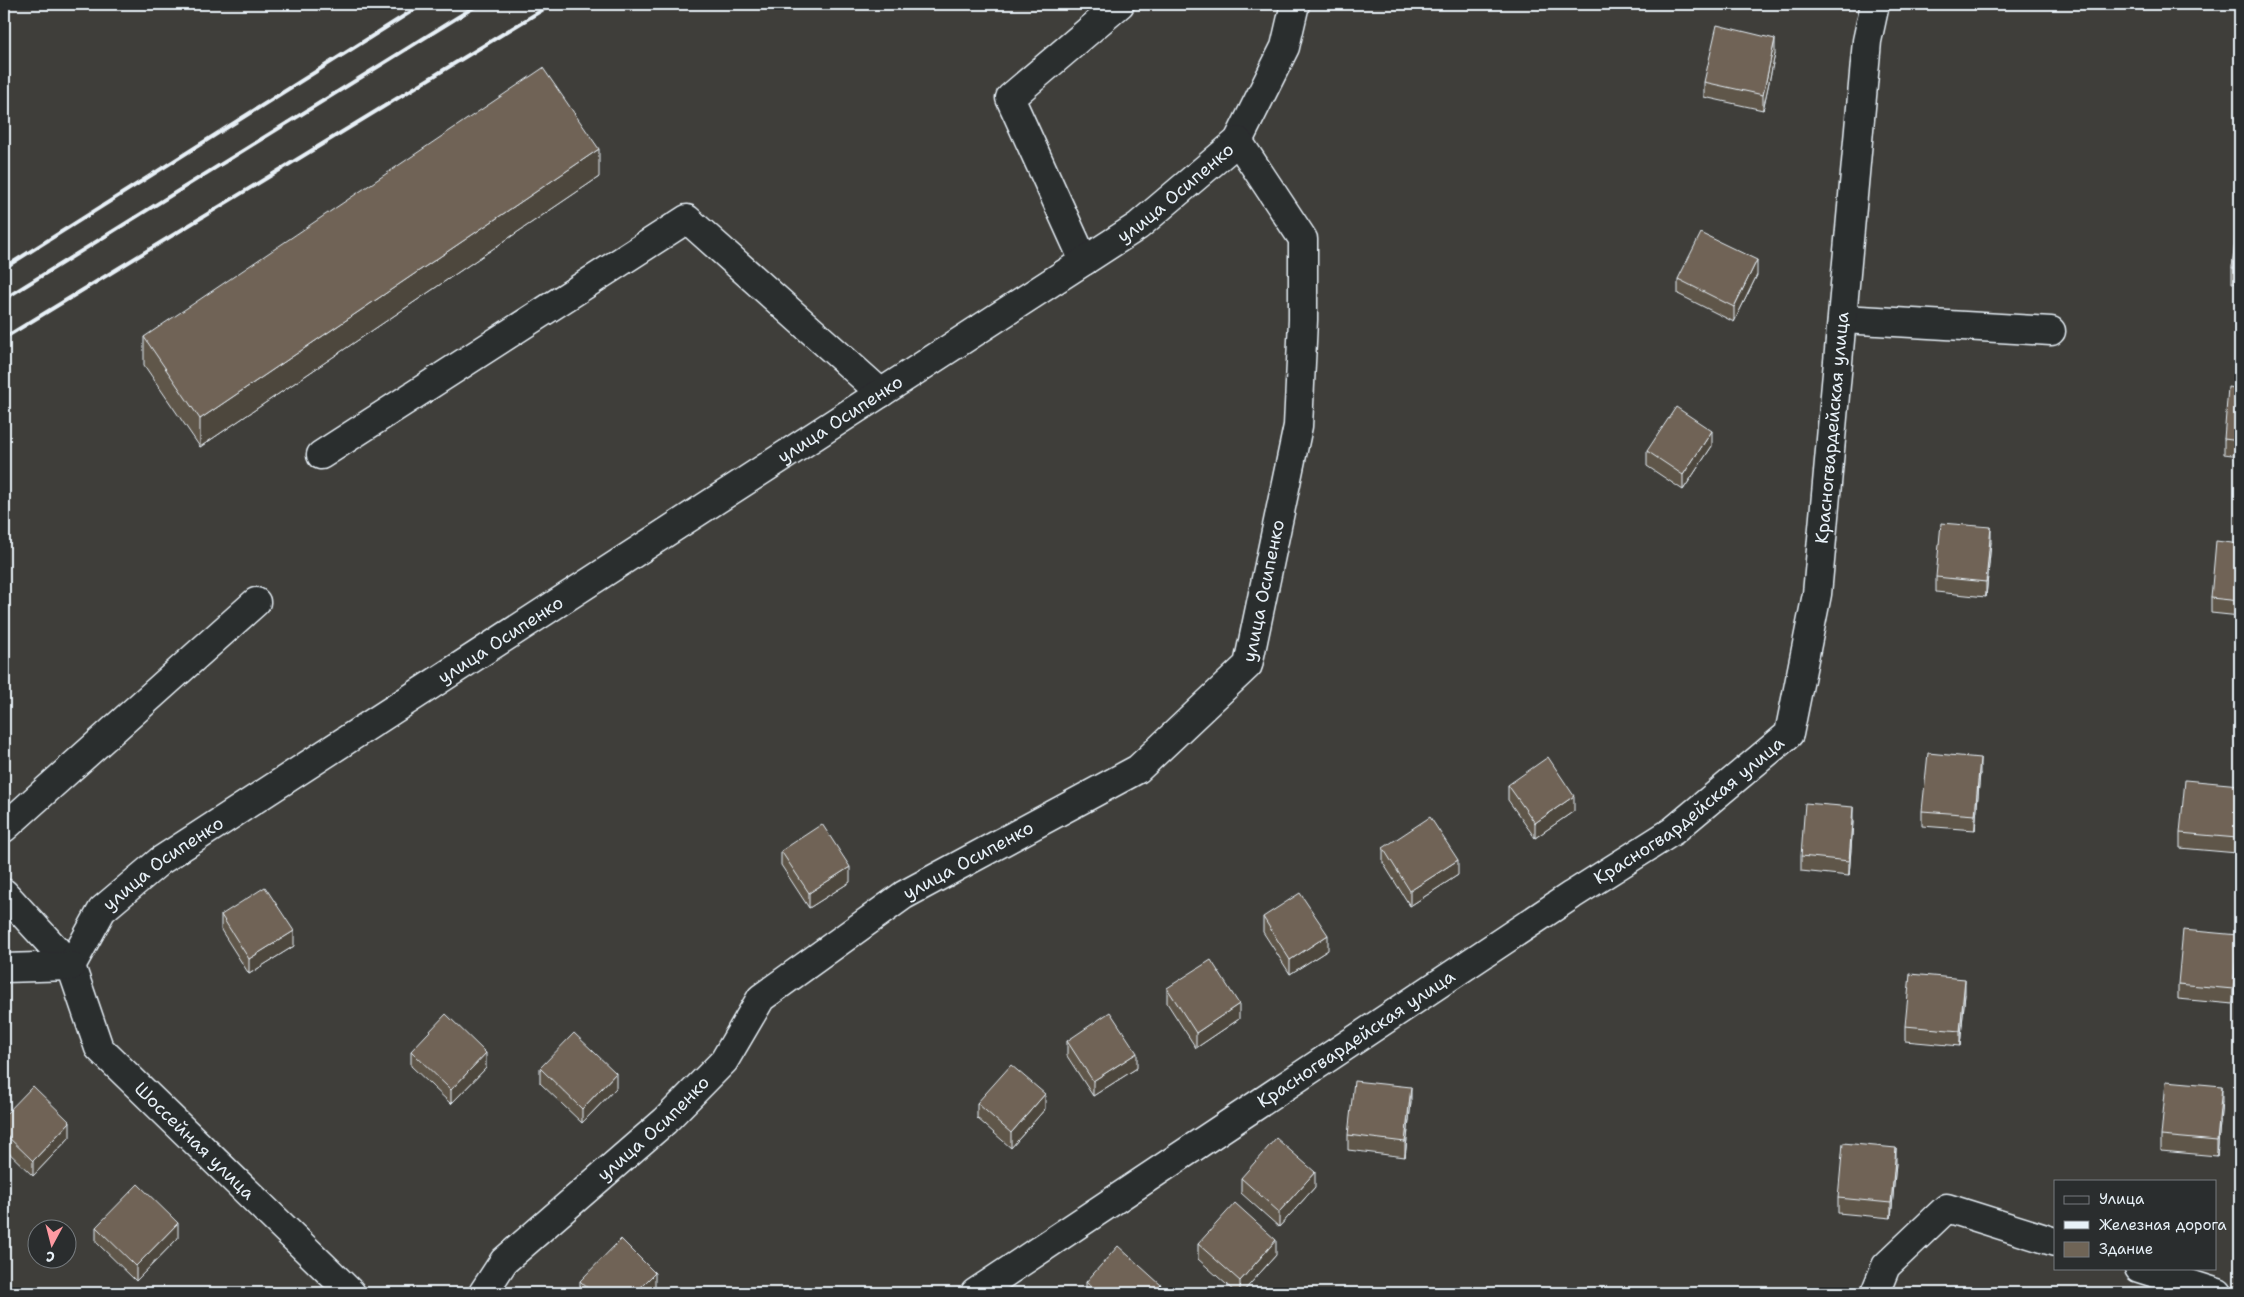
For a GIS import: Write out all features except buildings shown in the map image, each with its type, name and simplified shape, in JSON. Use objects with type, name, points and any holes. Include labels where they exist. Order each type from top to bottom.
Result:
[{"type":"street","points":[[1084,261],[1010,98],[1120,4]]},
{"type":"street","points":[[1238,141],[1284,47],[1294,4]]},
{"type":"street","name":"Красногвардейская улица","points":[[975,1293],[1572,895],[1673,831],[1789,734],[1817,594],[1867,41],[1875,4]]},
{"type":"street","name":"улица Осипенко","points":[[71,966],[102,910],[160,861],[1138,226],[1238,141],[1303,239],[1303,320],[1298,426],[1248,665],[1138,769],[904,895],[761,998],[724,1061],[665,1121],[504,1261],[483,1293]]},
{"type":"street","points":[[321,455],[687,219],[881,393]]},
{"type":"street","points":[[1842,319],[2051,331]]},
{"type":"street","points":[[4,828],[256,602]]},
{"type":"street","points":[[4,893],[71,966]]},
{"type":"street","points":[[4,968],[71,966]]},
{"type":"street","name":"Шоссейная улица","points":[[71,966],[99,1048],[351,1293]]},
{"type":"street","points":[[1875,1293],[1886,1266],[1947,1208],[2054,1242]]},
{"type":"street","points":[[2145,1270],[2218,1293]]},
{"type":"railway","points":[[4,268],[423,4]]},
{"type":"railway","points":[[4,299],[479,4]]},
{"type":"railway","points":[[4,338],[552,4]]}]
